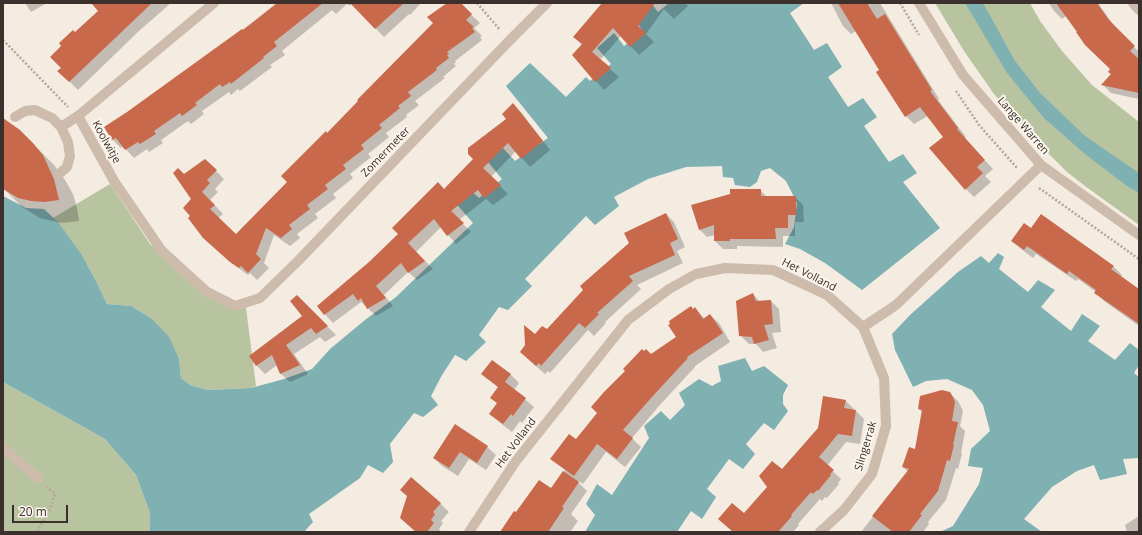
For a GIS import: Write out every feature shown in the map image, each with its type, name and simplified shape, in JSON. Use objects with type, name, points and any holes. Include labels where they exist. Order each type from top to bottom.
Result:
[{"type":"street","name":"Koolwitje","points":[[214,3],[78,116],[114,181],[162,251],[207,292],[235,306]]},
{"type":"street","name":"Zomermeter","points":[[235,306],[260,298],[298,261],[547,3]]},
{"type":"street","name":"Lange Warren","points":[[919,3],[963,75],[1041,165],[1139,235]]},
{"type":"street","points":[[1133,3],[1139,10]]},
{"type":"street","points":[[15,117],[25,111],[35,110],[52,118],[61,127],[68,142],[70,156],[67,167],[60,174]]},
{"type":"street","points":[[61,127],[78,116]]},
{"type":"street","points":[[863,327],[896,305],[1041,165]]},
{"type":"street","name":"Het Volland","points":[[469,532],[516,461],[628,320],[669,289],[696,274],[725,268],[774,270],[827,295],[863,327]]},
{"type":"street","name":"Slingerrak","points":[[820,532],[844,510],[872,474],[886,426],[884,378],[863,327]]},
{"type":"street","points":[[3,448],[38,478]]},
{"type":"path","points":[[477,3],[510,40]]},
{"type":"path","points":[[3,40],[78,116]]},
{"type":"path","points":[[37,532],[50,509],[55,494],[38,478]]},
{"type":"green space","points":[[935,3],[1030,3],[1040,21],[1062,51],[1092,85],[1139,122],[1139,225],[1067,172],[1032,137],[994,94],[964,51]]},
{"type":"green space","points":[[110,184],[150,244],[206,297],[229,306],[246,308],[256,386],[251,388],[208,390],[190,385],[181,378],[179,359],[151,318],[131,306],[107,304],[82,255],[53,218]]},
{"type":"green space","points":[[3,382],[105,439],[136,475],[150,513],[150,532],[3,532],[3,454],[39,473],[3,443]]},
{"type":"water","points":[[651,3],[658,12],[669,3],[804,3],[790,13],[814,50],[827,43],[842,67],[828,77],[848,107],[863,98],[877,117],[864,126],[889,162],[903,154],[917,173],[903,182],[940,228],[862,290],[825,263],[800,249],[785,244],[794,227],[797,203],[786,181],[770,168],[761,171],[757,182],[750,187],[735,185],[733,178],[723,177],[722,166],[686,167],[648,179],[614,197],[619,206],[595,225],[586,216],[525,279],[532,286],[508,310],[499,307],[479,335],[486,342],[466,361],[455,355],[431,396],[438,405],[423,417],[414,413],[390,444],[393,462],[383,473],[368,465],[360,478],[309,514],[313,522],[304,532],[150,532],[150,513],[136,475],[105,439],[3,382],[3,196],[26,208],[44,209],[58,222],[82,255],[107,304],[131,306],[151,318],[169,337],[179,359],[181,378],[190,385],[208,390],[251,388],[284,379],[312,369],[330,349],[396,297],[473,223],[453,200],[468,188],[479,198],[502,179],[488,162],[503,148],[515,161],[548,138],[506,86],[530,63],[566,97],[586,77],[590,81],[611,64],[597,48],[614,33],[624,46],[643,31],[633,17]]},
{"type":"water","points":[[965,3],[983,3],[1015,61],[1040,93],[1085,136],[1139,173],[1139,193],[1127,186],[1085,154],[1044,118],[1007,73]]},
{"type":"water","points":[[998,253],[1004,257],[999,269],[1028,292],[1038,280],[1055,290],[1041,307],[1071,331],[1082,314],[1100,326],[1088,341],[1115,360],[1130,343],[1139,350],[1139,365],[1134,373],[1139,377],[1139,458],[1123,459],[1127,474],[1100,480],[1094,465],[1077,471],[1052,487],[1024,519],[1042,532],[940,532],[953,526],[979,484],[983,468],[968,466],[971,449],[990,431],[983,405],[972,390],[947,379],[926,381],[913,387],[895,350],[892,334],[910,315],[958,272],[981,256],[989,263]]},
{"type":"water","points":[[745,358],[752,371],[764,366],[788,385],[783,395],[783,404],[788,411],[774,430],[764,423],[746,444],[755,454],[743,469],[729,459],[707,489],[716,497],[702,519],[691,511],[677,532],[585,532],[595,515],[586,504],[597,484],[612,495],[649,438],[644,426],[661,411],[670,420],[685,405],[679,393],[699,379],[712,386],[721,381],[718,366]]},
{"type":"building","points":[[91,3],[152,3],[69,82],[57,71],[61,68],[50,57],[61,46],[59,43],[73,30],[75,32],[98,11]]},
{"type":"building","points":[[277,3],[323,3],[274,42],[277,46],[231,84],[230,82],[222,87],[220,84],[195,103],[197,105],[182,116],[180,113],[154,131],[156,134],[140,144],[138,142],[125,150],[116,138],[112,140],[104,127],[242,29],[243,30]]},
{"type":"building","points":[[350,3],[404,3],[375,29]]},
{"type":"building","points":[[447,3],[461,3],[472,14],[466,20],[474,27],[472,28],[475,32],[447,52],[449,54],[447,55],[449,58],[436,68],[437,70],[408,92],[411,96],[398,106],[400,108],[379,125],[382,128],[361,145],[364,149],[343,165],[346,169],[325,185],[328,189],[307,205],[310,209],[289,225],[292,229],[281,238],[266,228],[256,254],[261,259],[248,273],[241,266],[239,268],[230,262],[203,238],[188,218],[190,216],[183,208],[191,199],[173,173],[178,168],[184,174],[205,159],[217,170],[207,180],[210,183],[202,192],[215,205],[210,209],[236,234],[287,182],[281,176],[326,131],[327,133],[358,101],[357,100],[433,23],[427,17]]},
{"type":"building","points":[[602,3],[655,3],[638,26],[646,33],[630,47],[613,28],[592,52],[611,68],[595,82],[572,55],[582,44],[573,37]]},
{"type":"building","points":[[838,3],[867,3],[877,19],[885,14],[932,90],[930,91],[958,128],[957,129],[985,160],[977,167],[983,173],[965,190],[929,148],[943,137],[920,107],[905,117],[876,72],[879,70]]},
{"type":"building","points":[[1056,3],[1097,3],[1109,20],[1135,46],[1130,51],[1139,59],[1139,93],[1101,85],[1111,74],[1108,72],[1110,69],[1085,45]]},
{"type":"building","points":[[513,103],[543,141],[521,159],[508,143],[483,168],[501,185],[484,198],[478,190],[451,211],[464,223],[447,236],[434,219],[408,243],[425,261],[408,273],[401,263],[376,286],[386,298],[367,309],[361,298],[358,301],[353,294],[324,315],[317,306],[369,262],[398,234],[392,228],[438,182],[444,189],[473,159],[468,154],[468,148],[506,119],[502,114]]},
{"type":"building","points":[[3,118],[20,130],[43,155],[54,179],[59,200],[44,202],[31,201],[18,198],[3,189]]},
{"type":"building","points":[[730,189],[761,189],[761,196],[796,196],[796,215],[788,215],[788,228],[775,228],[776,239],[730,239],[730,241],[714,241],[714,225],[699,230],[691,205],[730,194]]},
{"type":"building","points":[[666,213],[678,239],[670,243],[675,255],[629,276],[633,281],[597,313],[599,314],[585,328],[579,323],[541,366],[539,363],[536,366],[520,352],[525,345],[524,325],[535,334],[542,326],[547,329],[583,290],[580,286],[629,243],[624,233]]},
{"type":"building","points":[[1041,214],[1114,266],[1111,269],[1139,289],[1139,324],[1094,293],[1096,290],[1069,271],[1067,274],[1027,246],[1024,250],[1011,241],[1024,223],[1031,228]]},
{"type":"building","points":[[753,293],[756,301],[771,300],[773,324],[764,325],[769,340],[754,344],[752,337],[739,336],[736,301]]},
{"type":"building","points":[[297,295],[328,326],[316,334],[311,328],[286,345],[300,365],[280,374],[272,355],[256,366],[249,356],[302,316],[290,301]]},
{"type":"building","points":[[691,306],[693,309],[695,307],[703,319],[710,314],[723,333],[687,357],[688,358],[623,430],[633,438],[617,459],[597,444],[574,476],[550,459],[569,434],[576,439],[597,413],[591,407],[625,371],[623,369],[642,349],[644,351],[646,349],[651,354],[676,337],[668,325],[670,324],[669,321]]},
{"type":"building","points":[[492,360],[511,374],[505,382],[526,398],[513,416],[511,414],[503,424],[489,414],[497,403],[490,398],[498,387],[481,374]]},
{"type":"building","points":[[942,390],[950,392],[953,397],[955,402],[952,421],[958,422],[950,461],[947,460],[938,491],[920,514],[922,515],[909,532],[893,532],[872,516],[909,469],[902,467],[909,447],[915,449],[922,410],[918,409],[920,396]]},
{"type":"building","points":[[823,396],[846,400],[844,408],[856,410],[852,436],[838,434],[819,457],[834,470],[830,474],[831,475],[818,491],[817,490],[813,494],[811,492],[778,532],[733,532],[718,519],[732,503],[744,513],[767,487],[759,476],[772,461],[782,469],[818,428]]},
{"type":"building","points":[[455,424],[488,446],[477,463],[460,452],[449,468],[433,458]]},
{"type":"building","points":[[563,471],[579,482],[562,507],[564,508],[548,532],[500,532],[514,511],[516,512],[539,480],[551,488]]},
{"type":"building","points":[[411,477],[441,503],[433,512],[435,514],[431,520],[434,523],[427,532],[416,532],[400,518],[407,496],[400,490]]}]
